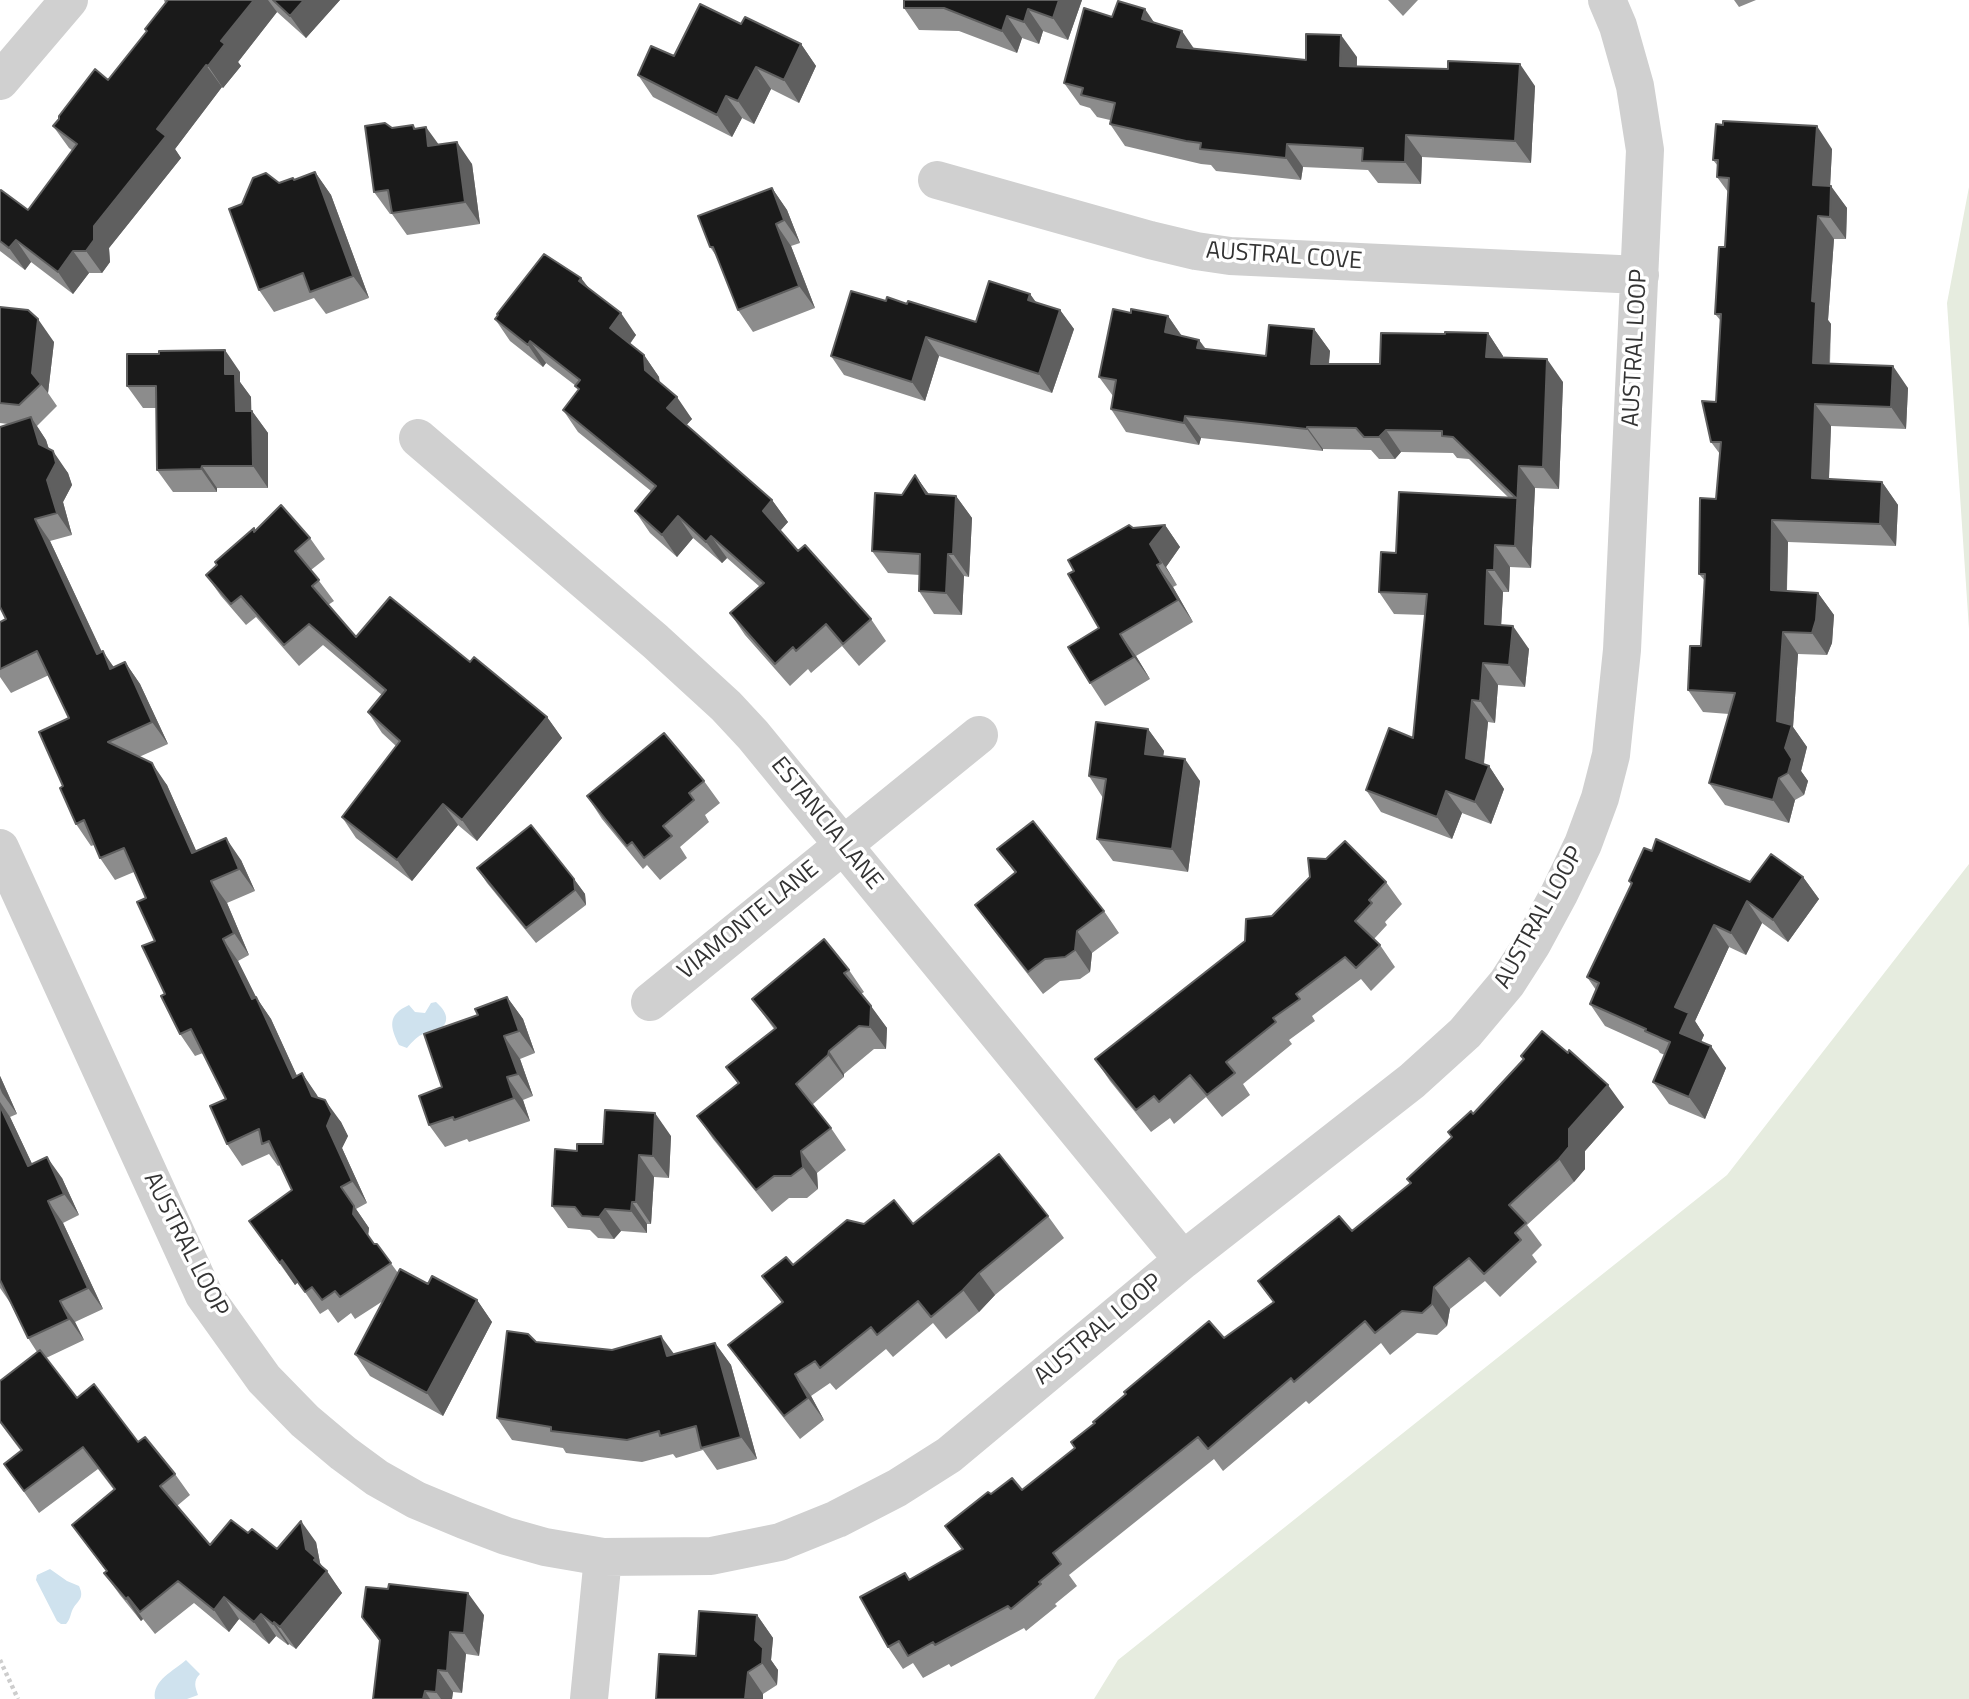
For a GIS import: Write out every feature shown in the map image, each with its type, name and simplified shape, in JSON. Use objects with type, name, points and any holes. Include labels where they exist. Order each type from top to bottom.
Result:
[{"type":"street","points":[[0,81],[69,0]]},
{"type":"street","name":"AUSTRAL LOOP","points":[[0,848],[204,1295],[264,1379],[305,1421],[377,1478],[416,1500],[506,1536],[544,1547],[603,1557],[711,1556],[780,1542],[837,1519],[897,1488],[949,1455],[1183,1260],[1412,1081],[1465,1033],[1507,983],[1520,963],[1559,894],[1583,844],[1600,798],[1611,755],[1622,650],[1645,150],[1635,86],[1618,26],[1607,0]]},
{"type":"street","name":"AUSTRAL COVE","points":[[937,180],[1150,240],[1230,256],[1640,275]]},
{"type":"street","name":"ESTANCIA LANE","points":[[418,438],[635,623],[753,735],[1183,1260]]},
{"type":"street","name":"VIAMONTE LANE","points":[[650,1002],[979,735]]},
{"type":"street","points":[[589,1699],[603,1557]]},
{"type":"path","points":[[0,1660],[18,1699]]},
{"type":"shaded area","points":[[1969,187],[1969,629],[1947,303]]},
{"type":"shaded area","points":[[1969,864],[1969,1699],[1094,1699],[1118,1660],[1727,1175]]},
{"type":"water","points":[[436,1002],[446,1016],[440,1030],[421,1035],[407,1048],[399,1045],[392,1027],[397,1013],[409,1005],[415,1012],[425,1013],[431,1003]]},
{"type":"water","points":[[50,1569],[79,1586],[81,1598],[66,1624],[57,1621],[36,1580],[37,1575]]},
{"type":"water","points":[[186,1660],[200,1674],[195,1684],[198,1695],[187,1699],[155,1699],[160,1681]]},
{"type":"building","points":[[168,0],[254,0],[221,41],[225,44],[157,129],[166,136],[94,226],[94,240],[86,251],[73,251],[58,272],[16,240],[9,248],[0,241],[0,191],[28,210],[77,144],[53,126],[59,116],[95,69],[108,80]]},
{"type":"building","points":[[273,0],[304,0],[290,16]]},
{"type":"building","points":[[904,0],[1059,0],[1053,18],[1028,9],[1024,22],[1007,16],[1002,31],[944,8],[904,8]]},
{"type":"building","points":[[1118,1],[1145,9],[1142,19],[1182,31],[1177,47],[1306,60],[1306,34],[1341,35],[1340,66],[1448,69],[1448,61],[1520,64],[1515,141],[1406,135],[1405,162],[1362,161],[1363,148],[1287,144],[1286,158],[1200,149],[1201,143],[1110,124],[1115,103],[1081,95],[1083,88],[1064,83],[1084,8],[1112,17]]},
{"type":"building","points":[[700,4],[741,24],[745,17],[801,44],[784,80],[756,67],[738,101],[726,96],[717,115],[638,75],[651,46],[674,56]]},
{"type":"building","points":[[1723,121],[1817,126],[1813,185],[1831,186],[1830,217],[1818,216],[1812,301],[1816,302],[1813,363],[1893,366],[1891,407],[1815,404],[1812,478],[1882,482],[1880,524],[1772,520],[1771,590],[1818,593],[1812,633],[1783,632],[1777,721],[1792,725],[1785,748],[1792,759],[1788,773],[1779,778],[1773,800],[1709,783],[1735,693],[1688,690],[1690,646],[1701,646],[1705,574],[1699,574],[1700,498],[1716,499],[1721,442],[1711,442],[1702,401],[1716,402],[1721,314],[1715,314],[1719,247],[1725,247],[1729,178],[1717,177],[1718,160],[1713,160],[1716,124],[1723,125]]},
{"type":"building","points":[[385,123],[392,128],[413,125],[414,129],[426,127],[428,146],[457,142],[465,202],[392,213],[388,190],[374,192],[365,126]]},
{"type":"building","points":[[315,172],[353,276],[310,292],[303,273],[259,290],[229,209],[242,204],[253,178],[266,173],[279,183]]},
{"type":"building","points":[[772,188],[784,220],[776,224],[799,286],[738,310],[698,216]]},
{"type":"building","points":[[544,254],[581,278],[579,281],[621,313],[610,328],[644,355],[645,370],[677,397],[667,408],[772,500],[763,511],[798,551],[805,545],[871,619],[843,644],[826,624],[796,651],[793,647],[775,664],[730,613],[764,583],[711,536],[706,542],[678,516],[662,535],[635,511],[656,486],[563,410],[579,389],[575,386],[580,380],[530,341],[528,345],[495,319]]},
{"type":"building","points":[[989,281],[1030,294],[1028,300],[1060,310],[1039,374],[926,337],[912,382],[831,356],[851,291],[886,301],[887,297],[907,304],[908,301],[976,322]]},
{"type":"building","points":[[0,307],[28,310],[38,319],[32,373],[41,384],[19,405],[0,403]]},
{"type":"building","points":[[1113,309],[1131,313],[1131,309],[1168,316],[1165,332],[1199,340],[1197,348],[1266,356],[1269,325],[1314,329],[1311,364],[1380,364],[1381,333],[1488,333],[1486,357],[1547,359],[1543,467],[1519,466],[1515,546],[1495,545],[1494,570],[1487,570],[1485,624],[1513,626],[1509,665],[1483,663],[1480,701],[1472,700],[1466,758],[1489,766],[1475,802],[1446,791],[1437,817],[1366,790],[1389,728],[1413,738],[1427,594],[1379,592],[1381,552],[1396,553],[1399,492],[1516,498],[1453,437],[1442,436],[1442,431],[1386,430],[1379,437],[1364,437],[1356,428],[1307,429],[1185,416],[1184,423],[1111,409],[1116,380],[1099,377]]},
{"type":"building","points":[[225,350],[225,374],[235,374],[236,411],[252,411],[253,466],[202,466],[201,469],[157,470],[156,386],[127,386],[127,354]]},
{"type":"building","points":[[31,417],[39,444],[53,451],[56,463],[47,480],[57,513],[35,519],[97,654],[103,651],[110,669],[125,662],[152,722],[108,742],[152,763],[192,853],[226,838],[239,869],[211,881],[234,933],[223,939],[252,999],[256,997],[293,1078],[302,1073],[312,1096],[325,1100],[332,1114],[327,1126],[352,1181],[341,1187],[354,1206],[353,1214],[391,1263],[340,1297],[335,1291],[322,1300],[312,1287],[305,1292],[249,1221],[292,1190],[269,1141],[262,1144],[259,1129],[227,1144],[210,1106],[226,1099],[191,1029],[180,1034],[161,996],[165,994],[142,946],[155,941],[137,902],[146,898],[124,848],[100,858],[84,820],[76,824],[60,788],[63,786],[39,732],[69,718],[37,651],[0,669],[0,622],[6,619],[0,607],[0,427]]},
{"type":"building","points":[[915,475],[926,494],[956,496],[953,554],[948,554],[946,593],[919,591],[920,554],[872,551],[875,493],[902,495]]},
{"type":"building","points":[[281,505],[310,538],[295,551],[319,580],[312,586],[356,637],[390,597],[470,662],[474,657],[547,717],[462,820],[443,804],[397,860],[342,817],[400,741],[368,712],[386,690],[309,624],[284,645],[241,596],[231,604],[206,575],[217,565],[215,562],[254,528],[254,532]]},
{"type":"building","points":[[1129,525],[1133,528],[1165,525],[1150,544],[1161,563],[1157,565],[1178,600],[1120,634],[1134,657],[1090,683],[1068,647],[1099,628],[1068,574],[1074,571],[1068,560]]},
{"type":"building","points":[[1096,722],[1148,729],[1145,754],[1185,759],[1172,849],[1097,839],[1106,779],[1089,776]]},
{"type":"building","points":[[664,733],[704,781],[689,793],[694,800],[663,826],[672,836],[644,858],[632,842],[627,846],[587,796]]},
{"type":"building","points":[[1033,821],[1104,911],[1077,931],[1075,950],[1065,957],[1045,959],[1028,972],[975,905],[1016,872],[997,849]]},
{"type":"building","points":[[531,825],[574,879],[575,890],[526,928],[477,868]]},
{"type":"building","points":[[1656,839],[1750,882],[1771,854],[1803,877],[1773,920],[1747,901],[1731,933],[1714,925],[1675,1007],[1689,1013],[1680,1033],[1711,1046],[1689,1097],[1653,1082],[1670,1042],[1590,1004],[1599,983],[1587,977],[1632,883],[1629,881],[1644,848],[1652,851]]},
{"type":"building","points":[[1345,841],[1386,882],[1369,900],[1372,903],[1355,921],[1380,945],[1356,968],[1345,957],[1296,994],[1300,999],[1273,1018],[1276,1022],[1226,1062],[1235,1073],[1207,1095],[1190,1075],[1159,1102],[1154,1096],[1136,1110],[1095,1059],[1245,941],[1246,919],[1272,916],[1310,877],[1308,858],[1326,859]]},
{"type":"building","points":[[824,939],[849,970],[844,973],[871,1006],[870,1027],[859,1026],[796,1084],[831,1128],[801,1151],[803,1167],[791,1176],[774,1176],[756,1190],[697,1116],[739,1083],[726,1067],[776,1028],[752,999]]},
{"type":"building","points":[[507,997],[519,1031],[504,1036],[518,1074],[507,1077],[514,1098],[454,1120],[453,1117],[429,1125],[419,1096],[442,1087],[424,1034],[478,1015],[475,1009]]},
{"type":"building","points":[[1542,1031],[1568,1053],[1569,1050],[1608,1085],[1569,1129],[1569,1147],[1509,1205],[1526,1223],[1515,1233],[1521,1240],[1484,1274],[1469,1258],[1434,1287],[1432,1304],[1422,1313],[1402,1311],[1375,1333],[1365,1321],[1294,1382],[1291,1378],[1208,1449],[1198,1437],[1053,1553],[1061,1564],[1011,1609],[1008,1606],[935,1645],[933,1642],[908,1656],[899,1641],[888,1647],[860,1597],[905,1573],[909,1580],[963,1549],[945,1526],[988,1492],[991,1494],[1012,1478],[1022,1490],[1075,1448],[1071,1442],[1126,1394],[1124,1392],[1209,1321],[1224,1338],[1274,1302],[1258,1281],[1339,1216],[1352,1231],[1411,1183],[1407,1179],[1452,1137],[1448,1132],[1471,1111],[1473,1114],[1524,1059],[1521,1056]]},
{"type":"building","points":[[0,1106],[28,1166],[47,1157],[64,1194],[48,1201],[88,1288],[60,1301],[69,1319],[28,1338],[0,1280]]},
{"type":"building","points":[[605,1110],[655,1113],[653,1156],[639,1155],[636,1202],[632,1202],[631,1211],[605,1209],[599,1217],[582,1216],[575,1207],[552,1206],[555,1149],[577,1151],[577,1144],[603,1144]]},
{"type":"building","points":[[999,1154],[1048,1216],[931,1317],[918,1301],[877,1335],[871,1327],[820,1368],[815,1361],[795,1374],[808,1398],[784,1416],[728,1345],[783,1302],[762,1276],[786,1257],[793,1265],[847,1220],[864,1224],[894,1200],[913,1224]]},
{"type":"building","points":[[400,1269],[428,1284],[432,1276],[477,1300],[427,1393],[355,1354]]},
{"type":"building","points":[[507,1331],[528,1334],[536,1342],[612,1350],[661,1336],[667,1356],[715,1343],[741,1437],[701,1448],[696,1426],[660,1436],[659,1431],[627,1440],[551,1431],[551,1427],[497,1418]]},
{"type":"building","points":[[40,1350],[77,1398],[94,1384],[138,1442],[145,1437],[175,1474],[160,1486],[210,1545],[231,1520],[248,1533],[252,1529],[277,1549],[301,1521],[306,1549],[327,1571],[280,1627],[261,1614],[254,1622],[224,1597],[214,1610],[178,1581],[140,1612],[104,1573],[107,1571],[72,1525],[115,1489],[83,1447],[24,1491],[4,1464],[22,1450],[0,1421],[0,1381]]},
{"type":"building","points":[[389,1584],[468,1593],[464,1633],[450,1632],[447,1671],[438,1670],[436,1692],[425,1691],[423,1699],[373,1699],[380,1640],[362,1617],[366,1587],[388,1589]]},
{"type":"building","points":[[699,1611],[757,1615],[755,1640],[763,1648],[762,1663],[748,1672],[745,1699],[656,1699],[659,1654],[696,1656]]}]
